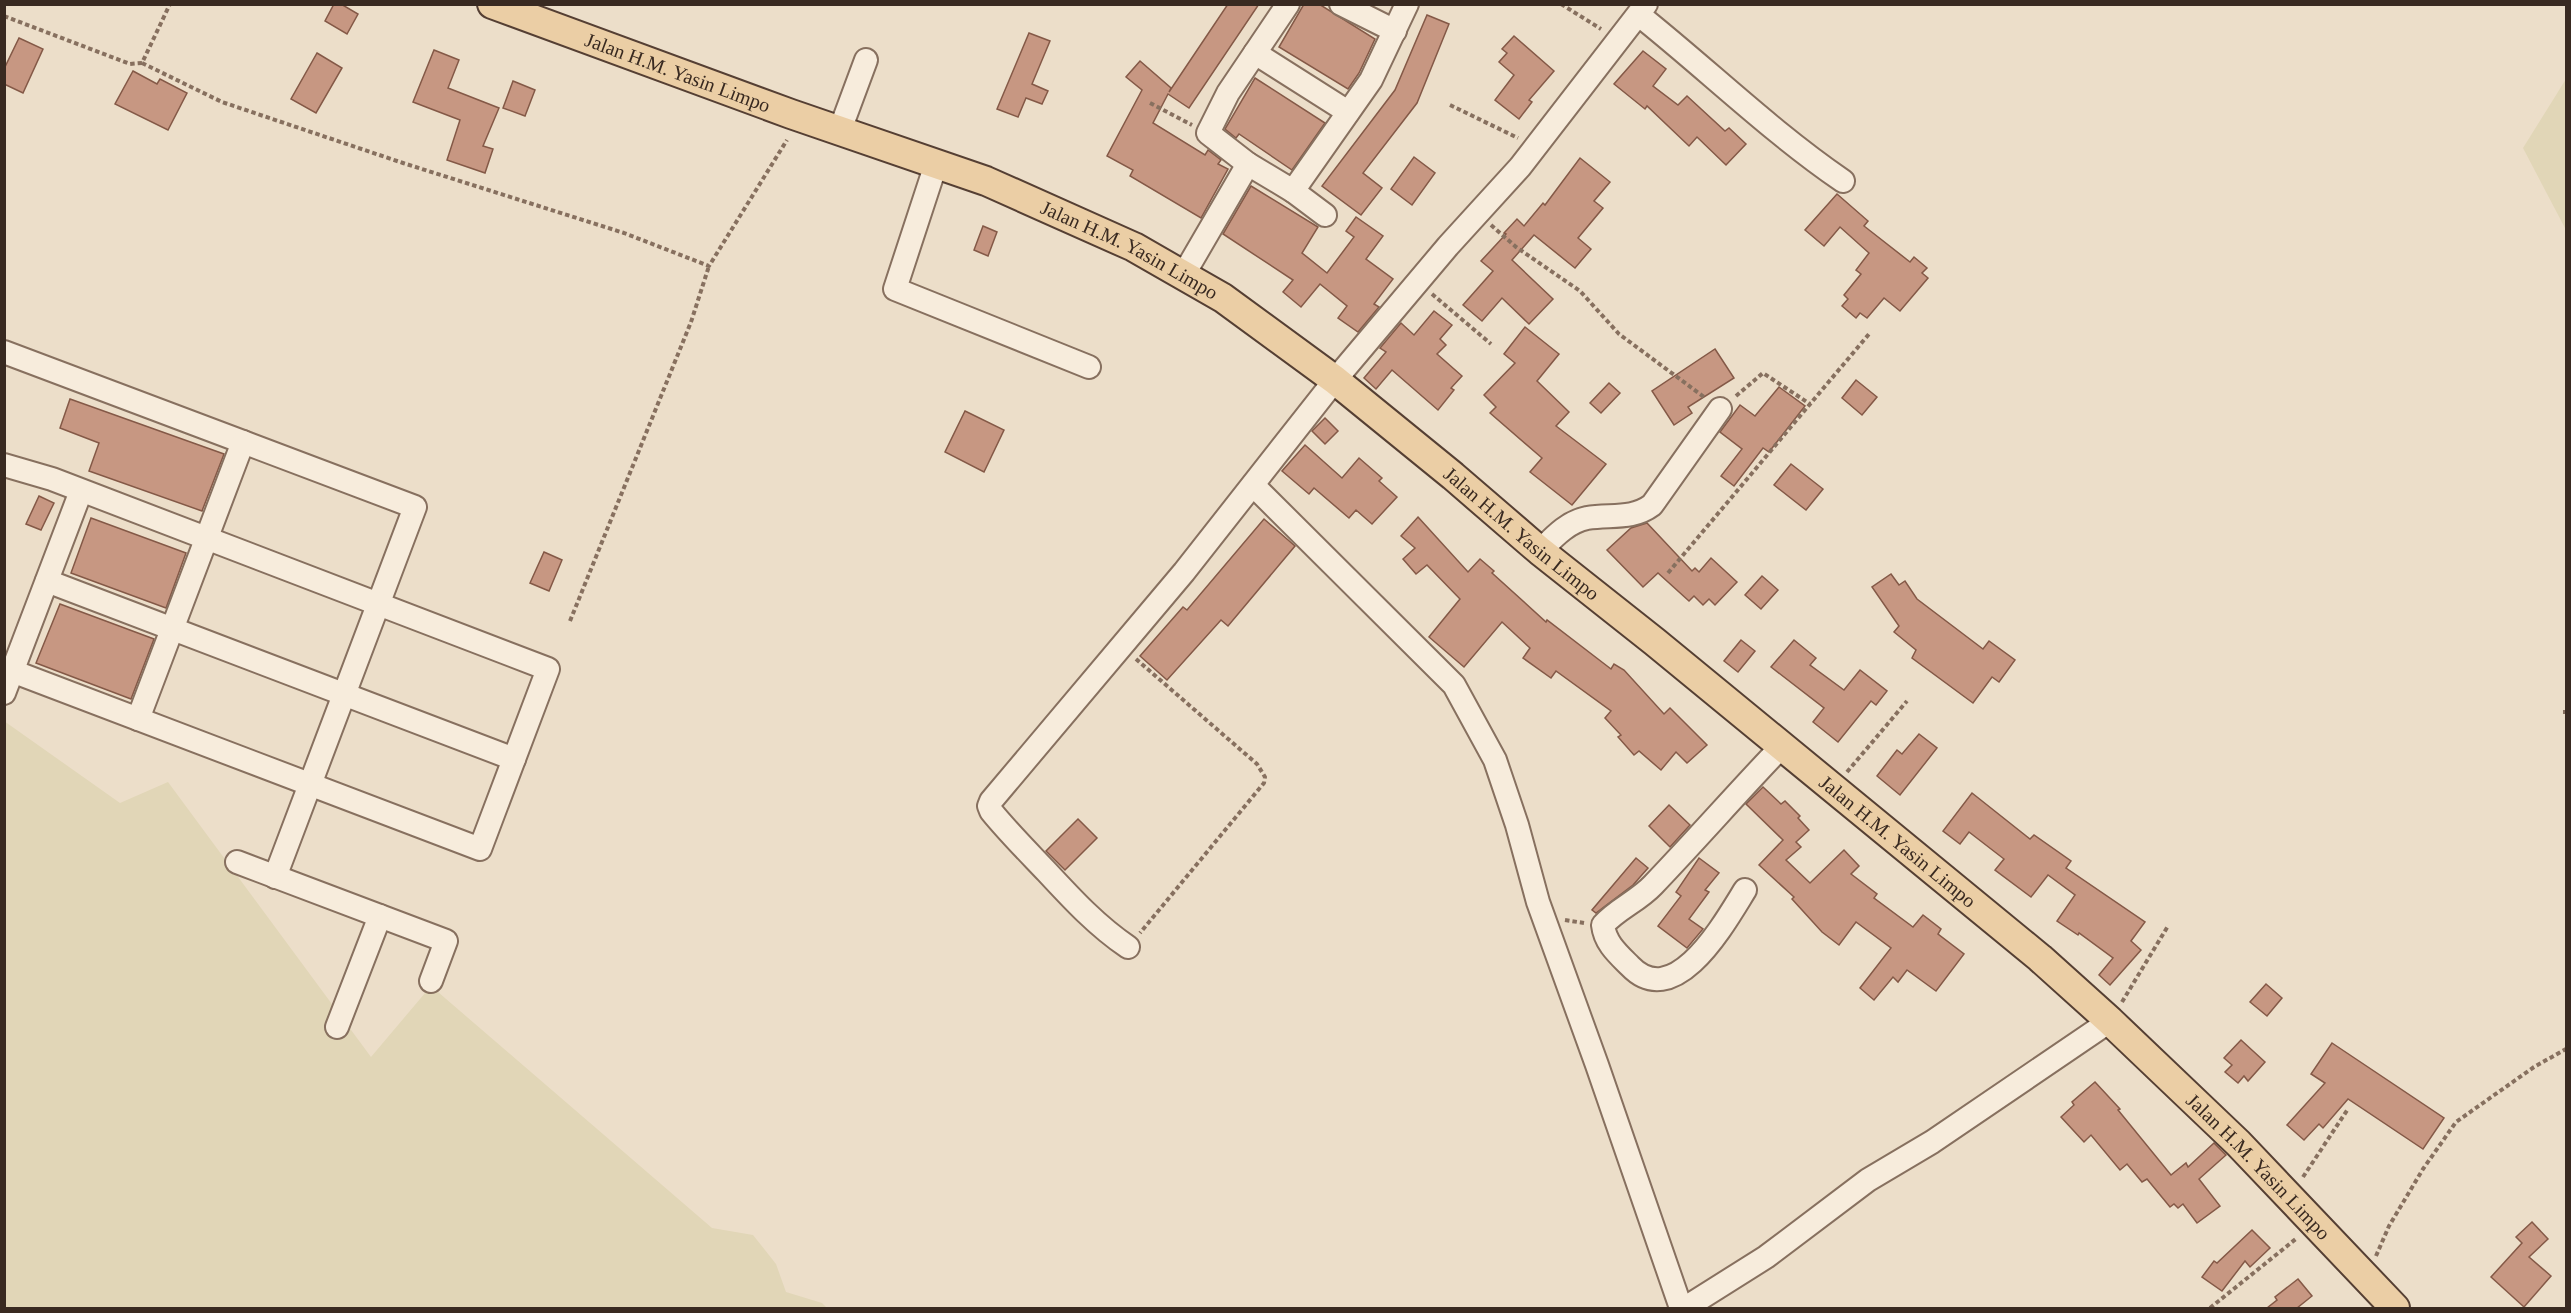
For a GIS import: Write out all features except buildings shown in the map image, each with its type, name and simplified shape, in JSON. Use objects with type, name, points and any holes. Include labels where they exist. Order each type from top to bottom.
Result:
[{"type":"main road","name":"Jalan H.M. Yasin Limpo","points":[[492,4],[1007,191],[1134,247],[1184,274],[1259,322],[1335,380],[1453,476],[1540,551],[2040,958],[2238,1143],[2395,1308]]},
{"type":"street","points":[[1288,4],[1224,101],[1208,133],[1248,164],[1293,191],[1325,215]]},
{"type":"street","points":[[1341,4],[1395,32]]},
{"type":"street","points":[[1293,191],[1371,80],[1407,4]]},
{"type":"street","points":[[1128,947],[1106,932],[1074,901],[1009,832],[989,806],[1122,647],[1335,380],[1417,282],[1520,167],[1642,10],[1786,141],[1843,181]]},
{"type":"street","points":[[1255,53],[1348,112]]},
{"type":"street","points":[[840,130],[866,60]]},
{"type":"street","points":[[936,164],[895,288],[1089,367]]},
{"type":"street","points":[[1184,274],[1248,164]]},
{"type":"street","points":[[4,352],[415,507],[275,877]]},
{"type":"street","points":[[1540,551],[1563,529],[1585,518],[1627,516],[1643,512],[1652,505],[1720,409]]},
{"type":"street","points":[[138,719],[243,442]]},
{"type":"street","points":[[4,465],[30,471],[548,669],[480,849],[12,671]]},
{"type":"street","points":[[1253,485],[1454,685],[1495,760],[1517,825],[1538,902],[1683,1308],[1766,1257],[1868,1180],[1932,1142],[2110,1021]]},
{"type":"street","points":[[4,693],[81,491]]},
{"type":"street","points":[[46,581],[514,759]]},
{"type":"street","points":[[1745,890],[1702,953],[1689,966],[1673,976],[1653,979],[1638,974],[1610,946],[1604,936],[1603,925],[1611,916],[1652,887],[1709,822],[1782,746]]},
{"type":"street","points":[[237,862],[446,941],[431,981]]},
{"type":"street","points":[[337,1027],[380,916]]},
{"type":"path","points":[[142,63],[170,4]]},
{"type":"path","points":[[1561,4],[1618,40]]},
{"type":"path","points":[[4,16],[130,64],[142,63],[222,102],[403,163],[624,233],[709,266]]},
{"type":"path","points":[[1150,103],[1208,133]]},
{"type":"path","points":[[1450,105],[1535,146]]},
{"type":"path","points":[[570,621],[691,322],[709,266],[787,140]]},
{"type":"path","points":[[1478,213],[1516,247],[1580,291],[1619,334],[1720,409],[1763,373],[1810,404]]},
{"type":"path","points":[[1417,282],[1491,344]]},
{"type":"path","points":[[1668,573],[1869,334]]},
{"type":"path","points":[[1122,647],[1257,764],[1265,777],[1264,783],[1128,947]]},
{"type":"path","points":[[1833,789],[1907,701]]},
{"type":"path","points":[[1538,902],[1561,919],[1603,925]]},
{"type":"path","points":[[2110,1021],[2168,926]]},
{"type":"path","points":[[2367,1279],[2389,1226],[2423,1169],[2456,1122],[2534,1067],[2566,1049]]},
{"type":"path","points":[[2291,1199],[2308,1166],[2348,1109]]},
{"type":"path","points":[[2210,1308],[2314,1225]]},
{"type":"shaded area","points":[[2566,79],[2566,230],[2523,148]]},
{"type":"shaded area","points":[[4,721],[120,803],[168,782],[371,1057],[431,986],[712,1228],[753,1235],[776,1264],[786,1292],[822,1303],[827,1308],[5,1308]]}]
